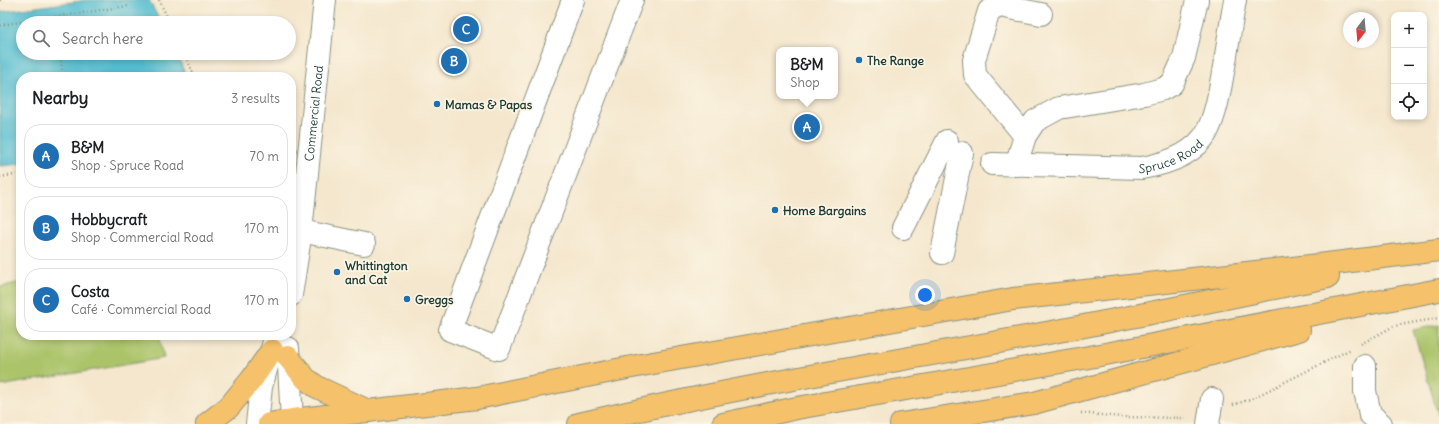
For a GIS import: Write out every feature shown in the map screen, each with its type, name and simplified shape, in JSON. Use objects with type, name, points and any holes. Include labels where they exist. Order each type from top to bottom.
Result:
[{"type":"highway","points":[[269,424],[477,398],[642,365],[1013,299],[1439,252]]},
{"type":"highway","points":[[579,424],[796,378],[1031,336],[1222,299],[1439,252]]},
{"type":"highway","points":[[723,424],[797,408],[1095,356],[1439,291]]},
{"type":"highway","points":[[901,424],[1034,403],[1104,385],[1204,355],[1439,291]]},
{"type":"highway","points":[[207,424],[229,407],[279,347],[306,379],[317,387],[368,411]]},
{"type":"street","name":"Commercial Road","points":[[296,242],[325,0]]},
{"type":"street","points":[[573,0],[450,330],[499,348],[632,0]]},
{"type":"street","points":[[1016,165],[1025,136],[1035,121],[1059,108],[1144,94],[1172,84],[1184,58],[1197,0]]},
{"type":"street","name":"Spruce Road","points":[[992,164],[1142,168],[1157,166],[1172,161],[1185,154],[1206,133],[1214,114],[1220,94],[1235,0]]},
{"type":"street","points":[[1025,136],[975,75],[974,60],[989,11],[1000,6],[1041,14]]},
{"type":"street","points":[[903,228],[954,147],[942,253]]},
{"type":"street","points":[[298,221],[364,244]]},
{"type":"street","points":[[279,347],[292,422]]},
{"type":"street","points":[[257,424],[262,387],[279,347]]},
{"type":"street","points":[[1365,366],[1365,391],[1370,414],[1381,424]]},
{"type":"street","points":[[1208,424],[1212,398]]},
{"type":"path","points":[[159,0],[167,16]]},
{"type":"path","points":[[62,16],[128,6]]},
{"type":"path","points":[[0,25],[16,23]]},
{"type":"path","points":[[61,60],[62,72]]},
{"type":"path","points":[[187,60],[193,72]]},
{"type":"path","points":[[0,177],[16,175]]},
{"type":"green space","points":[[16,283],[16,340],[160,340],[164,358],[0,386],[0,287]]},
{"type":"green space","points":[[1439,325],[1439,418],[1413,330]]},
{"type":"water","points":[[88,0],[149,0],[157,16],[16,16],[16,60],[179,60],[185,72],[16,72],[16,164],[0,166],[0,12]]},
{"type":"place","name":"Costa","points":[[466,29]]},
{"type":"place","name":"The Range","points":[[859,60]]},
{"type":"place","name":"Hobbycraft","points":[[454,61]]},
{"type":"place","name":"Mamas & Papas","points":[[437,104]]},
{"type":"place","name":"B&M","points":[[807,127]]},
{"type":"place","name":"Home Bargains","points":[[775,210]]},
{"type":"place","name":"Whittington and Cat","points":[[337,272]]},
{"type":"place","name":"Greggs","points":[[407,299]]}]
